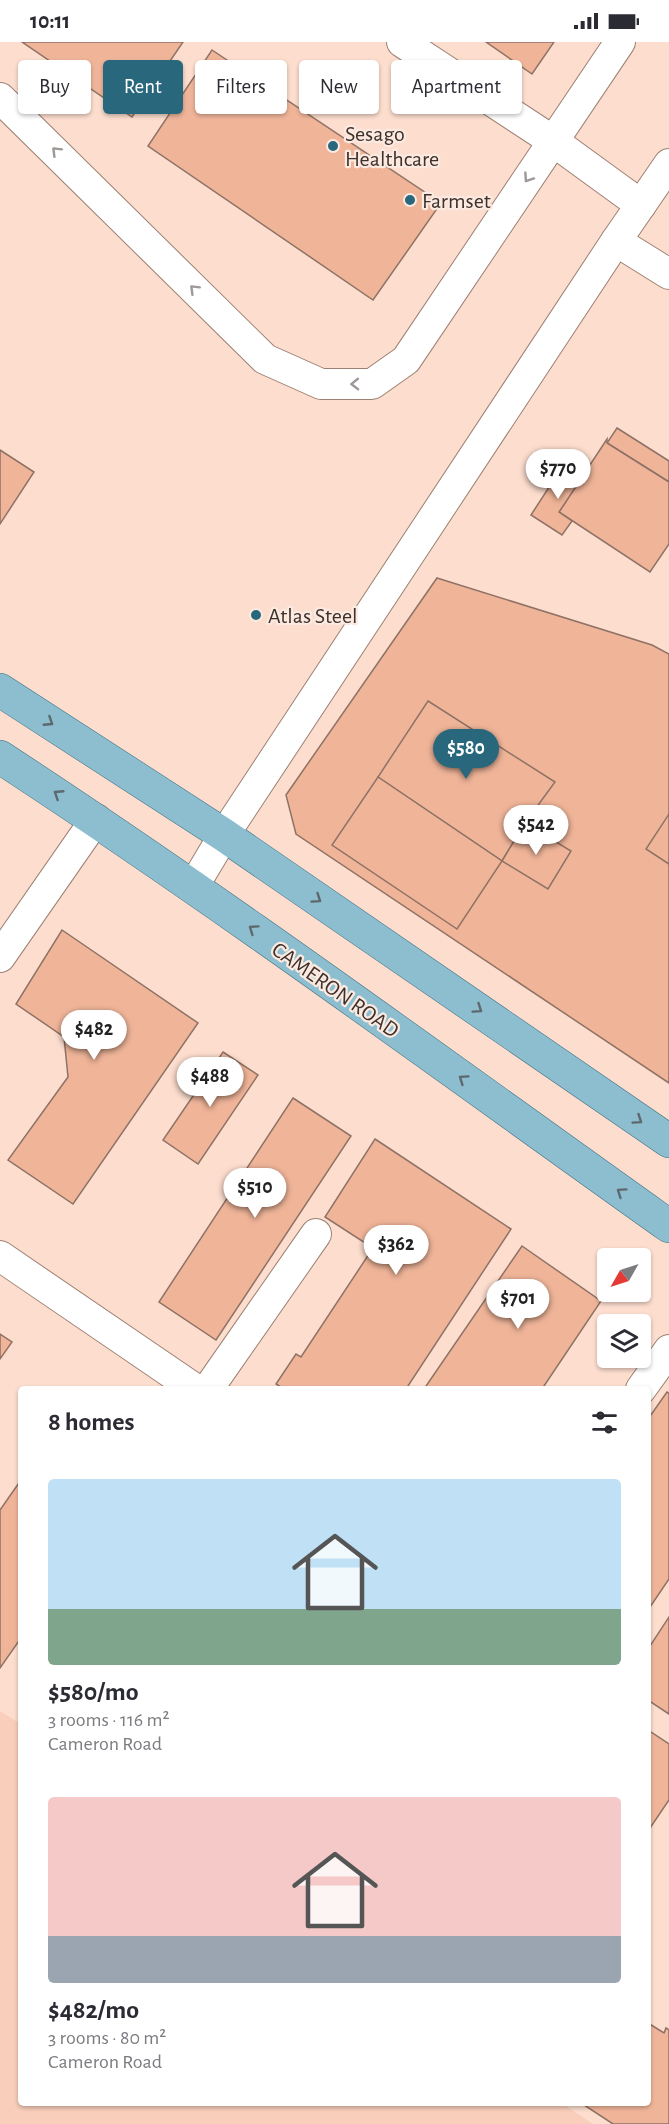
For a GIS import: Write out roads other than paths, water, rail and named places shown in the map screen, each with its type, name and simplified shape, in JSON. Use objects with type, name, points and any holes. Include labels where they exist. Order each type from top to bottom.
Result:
[{"type":"main road","points":[[0,690],[224,836],[669,1141]]},
{"type":"main road","name":"CAMERON ROAD","points":[[0,757],[96,819],[193,887],[669,1226]]},
{"type":"street","points":[[402,42],[553,141],[641,205]]},
{"type":"street","points":[[0,98],[265,359],[321,384],[372,384],[406,360],[620,42]]},
{"type":"street","points":[[193,887],[224,836],[669,164]]},
{"type":"street","points":[[616,241],[669,274]]},
{"type":"street","points":[[0,957],[96,819]]},
{"type":"street","points":[[210,1386],[316,1234]]},
{"type":"street","points":[[0,1256],[191,1386]]},
{"type":"street","points":[[643,1386],[669,1350]]},
{"type":"place","name":"Sesago Healthcare","points":[[333,146]]},
{"type":"place","name":"Farmset","points":[[410,200]]},
{"type":"place","name":"Atlas Steel","points":[[256,615]]}]
